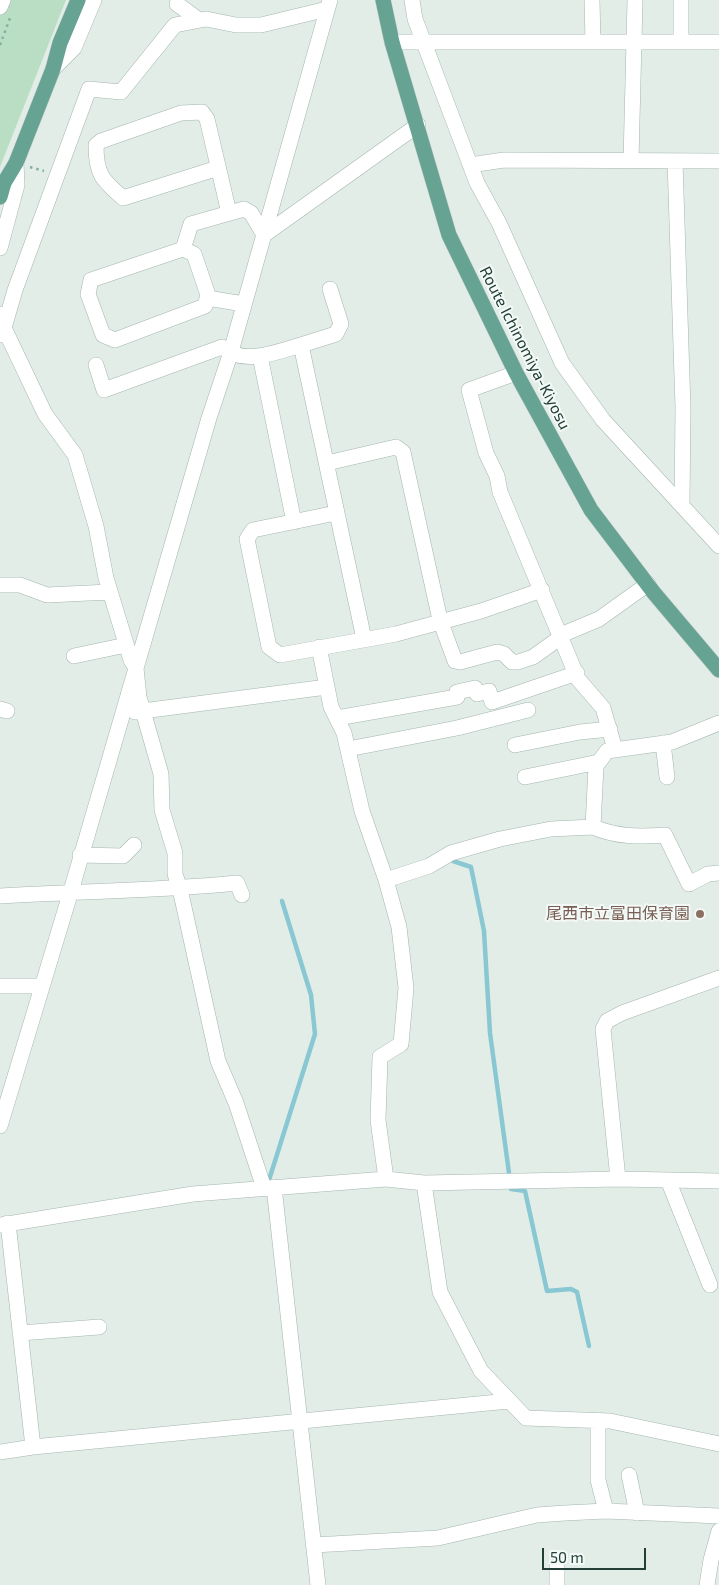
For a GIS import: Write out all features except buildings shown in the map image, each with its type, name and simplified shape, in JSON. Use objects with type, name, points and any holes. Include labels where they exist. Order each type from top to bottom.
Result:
[{"type":"main road","points":[[0,197],[4,183],[16,163],[54,69],[60,43],[78,0]]},
{"type":"main road","name":"Route Ichinomiya-Kiyosu","points":[[383,0],[392,42],[449,235],[516,373],[591,510],[648,584],[719,670]]},
{"type":"street","points":[[3,0],[5,12]]},
{"type":"street","points":[[54,69],[74,48],[94,0]]},
{"type":"street","points":[[412,0],[415,19],[477,183],[499,223],[562,363],[602,420],[670,496],[682,505],[719,546]]},
{"type":"street","points":[[592,0],[593,42]]},
{"type":"street","points":[[631,161],[635,0]]},
{"type":"street","points":[[681,0],[681,41]]},
{"type":"street","points":[[176,4],[199,20]]},
{"type":"street","points":[[0,314],[2,335],[15,290],[89,89],[121,92],[175,25],[206,18],[236,24],[261,25],[328,4]]},
{"type":"street","points":[[0,1126],[71,891],[209,418],[230,355],[328,4]]},
{"type":"street","points":[[392,42],[719,42]]},
{"type":"street","points":[[218,168],[123,198],[104,181],[96,165],[96,145],[101,141],[181,114],[202,112],[206,118],[229,213]]},
{"type":"street","points":[[264,235],[418,125]]},
{"type":"street","points":[[470,165],[504,160],[719,161]]},
{"type":"street","points":[[676,161],[683,408],[682,505]]},
{"type":"street","points":[[0,248],[17,185],[16,163]]},
{"type":"street","points":[[183,249],[191,224],[244,209],[251,213],[264,235]]},
{"type":"street","points":[[183,249],[194,254],[208,298],[205,306],[116,340],[103,335],[88,294],[91,280],[183,249]]},
{"type":"street","points":[[96,365],[104,390],[222,347],[230,355],[260,356],[336,334],[341,324],[330,289]]},
{"type":"street","points":[[208,298],[244,304]]},
{"type":"street","points":[[5,330],[22,362],[31,388],[45,414],[75,455],[96,526],[110,592],[131,660],[136,668],[139,697],[161,774],[162,810],[175,853],[175,874],[180,889],[218,1061],[269,1188],[301,1422],[318,1585]]},
{"type":"street","points":[[301,345],[364,639]]},
{"type":"street","points":[[260,356],[294,522]]},
{"type":"street","points":[[516,373],[470,390],[482,430],[486,453],[497,476],[500,492],[578,679],[585,690],[603,708],[615,749]]},
{"type":"street","points":[[327,463],[396,447],[404,452],[440,620],[455,661],[460,662],[497,652],[504,654],[512,662],[533,657],[560,636],[599,619],[648,584]]},
{"type":"street","points":[[336,513],[253,530],[247,539],[269,647],[280,655],[396,634],[440,620],[481,610],[542,590]]},
{"type":"street","points":[[0,585],[20,585],[47,595],[110,592]]},
{"type":"street","points":[[74,656],[126,645]]},
{"type":"street","points":[[319,647],[331,707],[344,733],[362,811],[386,880],[399,927],[406,988],[401,1044],[380,1057],[378,1120],[386,1179]]},
{"type":"street","points":[[337,718],[457,697],[457,692],[474,688],[477,694],[489,690],[492,702],[577,673]]},
{"type":"street","points":[[123,713],[327,687]]},
{"type":"street","points":[[348,749],[448,730],[528,710]]},
{"type":"street","points":[[593,827],[596,766],[607,752],[615,749],[672,742],[719,723]]},
{"type":"street","points":[[515,745],[580,732],[610,729]]},
{"type":"street","points":[[663,743],[667,776]]},
{"type":"street","points":[[525,777],[599,762]]},
{"type":"street","points":[[386,880],[430,866],[451,853],[500,839],[551,829],[593,827],[609,834],[625,837],[664,835],[689,884],[708,874],[719,873]]},
{"type":"street","points":[[80,855],[123,856],[134,845]]},
{"type":"street","points":[[0,896],[71,891],[180,889],[237,882],[242,895]]},
{"type":"street","points":[[618,1179],[603,1029],[607,1021],[622,1013],[719,978]]},
{"type":"street","points":[[0,986],[41,986]]},
{"type":"street","points":[[33,1447],[20,1333],[4,1224],[193,1194],[386,1179],[424,1183],[618,1179],[719,1181]]},
{"type":"street","points":[[668,1180],[710,1285]]},
{"type":"street","points":[[424,1183],[440,1292],[481,1371],[526,1418],[598,1420],[719,1444]]},
{"type":"street","points":[[20,1333],[98,1327]]},
{"type":"street","points":[[0,1452],[33,1447],[509,1401]]},
{"type":"street","points":[[598,1420],[598,1480],[606,1511]]},
{"type":"street","points":[[630,1475],[637,1513]]},
{"type":"street","points":[[314,1545],[438,1538],[537,1516],[606,1511],[719,1516]]},
{"type":"street","points":[[707,1585],[711,1560],[719,1531]]},
{"type":"street","points":[[557,1566],[557,1585]]},
{"type":"path","points":[[0,45],[5,12]]},
{"type":"path","points":[[16,163],[57,174]]},
{"type":"green space","points":[[0,0],[66,0],[0,167]]},
{"type":"waterway","points":[[453,861],[471,867],[484,931],[490,1033],[509,1173]]},
{"type":"waterway","points":[[269,1180],[315,1034],[311,995],[282,901]]},
{"type":"waterway","points":[[511,1189],[525,1191],[547,1291],[571,1289],[577,1292],[589,1346]]},
{"type":"place","name":"尾西市立富田保育園","points":[[700,914]]}]
